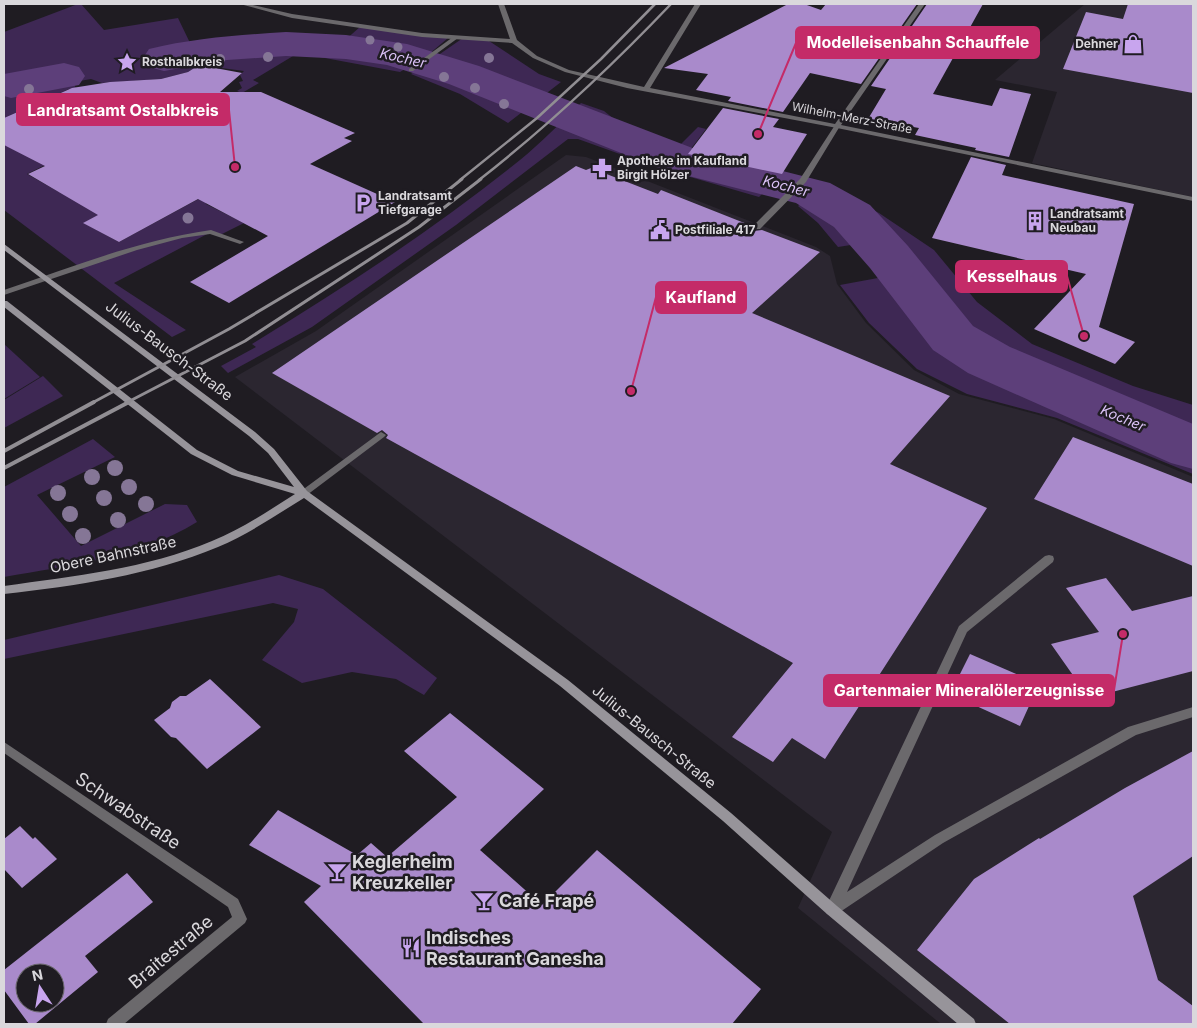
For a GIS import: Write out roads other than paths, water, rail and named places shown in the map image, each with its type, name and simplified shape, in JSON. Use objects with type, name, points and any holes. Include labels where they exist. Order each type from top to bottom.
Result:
[{"type":"main road","name":"Julius-Bausch-Straße","points":[[4,246],[252,434],[271,451],[304,493],[564,683],[726,817],[832,910],[969,1024]]},
{"type":"main road","name":"Julius-Bausch-Straße","points":[[4,303],[194,452],[235,473],[304,493]]},
{"type":"main road","name":"Obere Bahnstraße","points":[[4,590],[78,580],[162,563],[231,536],[304,493]]},
{"type":"street","points":[[243,4],[292,16],[455,38],[514,41],[501,4]]},
{"type":"street","points":[[646,90],[698,4]]},
{"type":"street","points":[[757,228],[803,180],[837,126],[922,4]]},
{"type":"street","points":[[411,70],[433,56],[455,38]]},
{"type":"street","name":"Wilhelm-Merz-Straße","points":[[514,41],[535,57],[567,72],[646,90],[837,126],[1193,199]]},
{"type":"street","points":[[4,293],[134,248],[182,236],[211,232],[240,242]]},
{"type":"street","points":[[304,493],[381,436]]},
{"type":"street","points":[[832,910],[963,629],[1049,559]]},
{"type":"street","points":[[832,910],[939,839],[1132,731],[1193,712]]},
{"type":"street","name":"Schwabstraße","points":[[4,747],[233,904]]},
{"type":"street","name":"Braitestraße","points":[[113,1024],[240,919],[233,904]]},
{"type":"waterway","name":"Kocher","points":[[164,58],[227,48],[286,44],[346,47],[392,53],[464,75],[678,159],[813,193],[852,216],[889,257],[953,338],[989,360],[1193,448]]},
{"type":"waterway","name":"Kocher","points":[[11,85],[64,76]]},
{"type":"railway","points":[[460,180],[537,118],[601,59],[655,4]]},
{"type":"railway","points":[[479,180],[530,139],[671,4]]},
{"type":"railway","points":[[92,403],[229,329],[407,223],[462,179]]},
{"type":"railway","points":[[126,403],[245,341],[419,227],[481,179]]},
{"type":"railway","points":[[4,451],[94,402]]},
{"type":"railway","points":[[4,468],[129,402]]},
{"type":"place","name":"Dehner","points":[[1133,44]]},
{"type":"place","name":"Rosthalbkreis","points":[[127,62]]},
{"type":"place","name":"Modelleisenbahn Schauffele","points":[[758,134]]},
{"type":"place","name":"Landratsamt Ostalbkreis","points":[[235,167]]},
{"type":"place","name":"Apotheke im Kaufland Birgit Hölzer","points":[[602,168]]},
{"type":"place","name":"Landratsamt Tiefgarage","points":[[363,203]]},
{"type":"place","name":"Landratsamt Neubau","points":[[1035,221]]},
{"type":"place","name":"Postfiliale 417","points":[[660,230]]},
{"type":"place","name":"Kesselhaus","points":[[1084,336]]},
{"type":"place","name":"Kaufland","points":[[631,391]]},
{"type":"place","name":"Gartenmaier Mineralölerzeugnisse","points":[[1123,634]]},
{"type":"place","name":"Keglerheim Kreuzkeller","points":[[337,872]]},
{"type":"place","name":"Café Frapé","points":[[484,901]]},
{"type":"place","name":"Indisches Restaurant Ganesha","points":[[411,948]]}]
